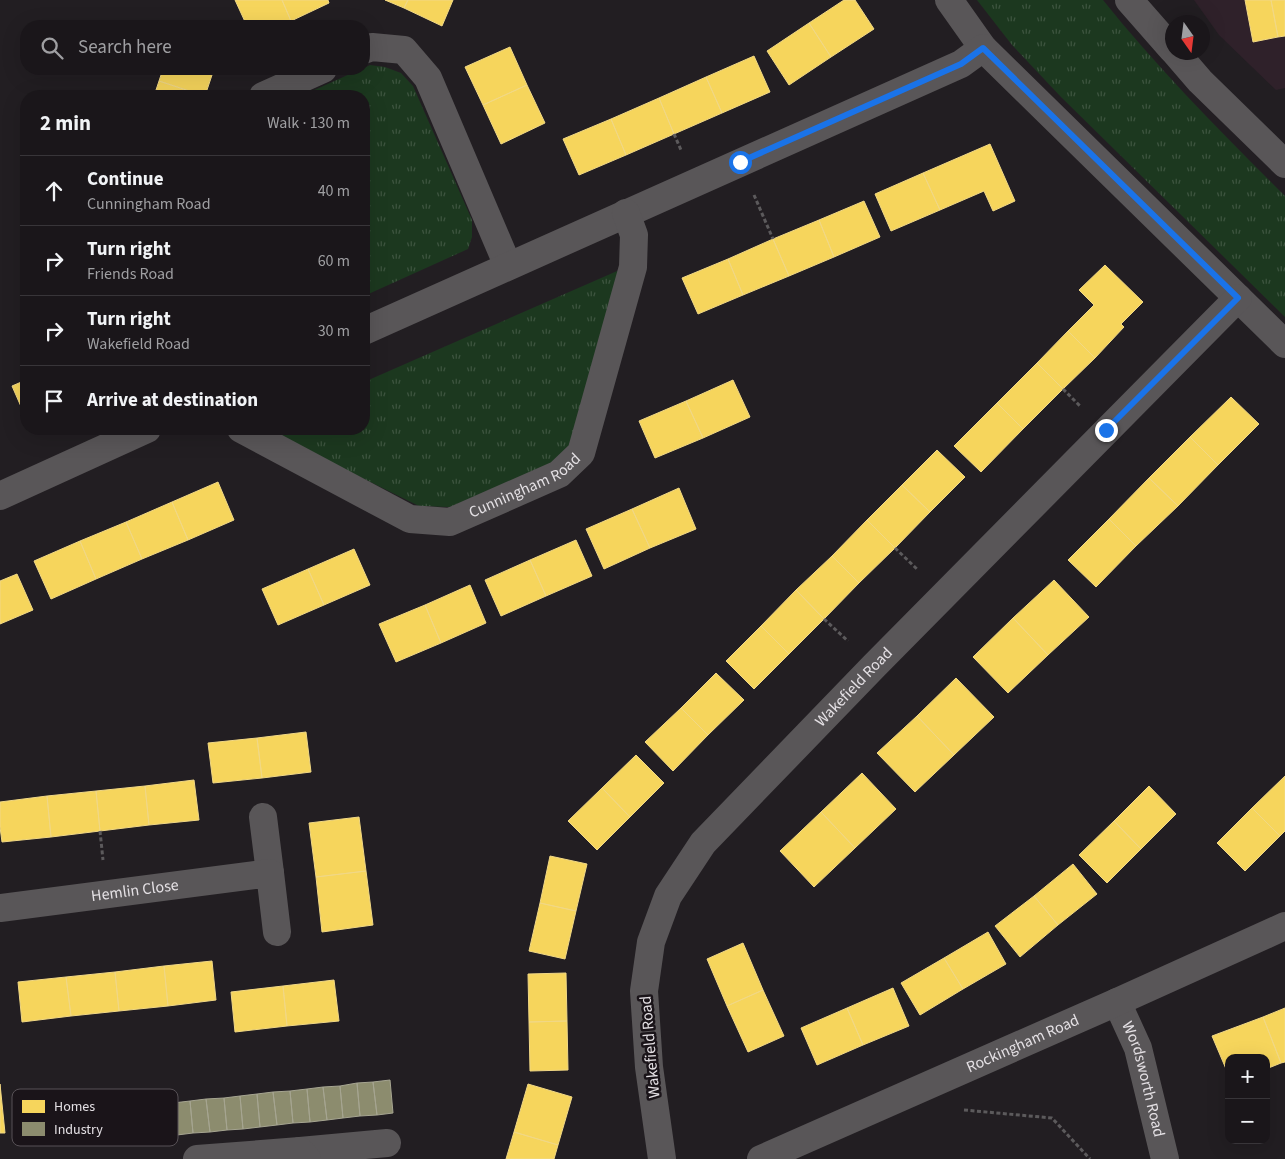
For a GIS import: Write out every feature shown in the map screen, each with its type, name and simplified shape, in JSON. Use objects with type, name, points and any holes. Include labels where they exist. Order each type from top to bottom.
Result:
[{"type":"street","points":[[950,0],[983,48],[1285,344]]},
{"type":"street","points":[[1129,0],[1165,41]]},
{"type":"street","points":[[370,48],[404,50],[428,78],[508,266]]},
{"type":"street","points":[[370,328],[961,64],[983,48]]},
{"type":"street","points":[[1182,60],[1285,164]]},
{"type":"street","points":[[276,90],[310,75]]},
{"type":"street","name":"Cunningham Road","points":[[252,435],[410,519],[450,522],[559,474],[581,453],[634,267],[634,235],[626,213]]},
{"type":"street","name":"Wakefield Road","points":[[662,1159],[650,1066],[644,991],[651,942],[668,896],[703,843],[881,659],[1238,298]]},
{"type":"street","points":[[0,496],[134,435]]},
{"type":"street","points":[[263,817],[277,932]]},
{"type":"street","name":"Hemlin Close","points":[[0,908],[270,873]]},
{"type":"street","name":"Rockingham Road","points":[[761,1159],[1285,926]]},
{"type":"street","name":"Wordsworth Road","points":[[1117,1002],[1138,1048],[1165,1159]]},
{"type":"street","points":[[197,1159],[304,1155],[387,1143]]},
{"type":"path","points":[[740,162],[773,240]]},
{"type":"path","points":[[940,1080],[953,1109],[1052,1118],[1090,1159]]},
{"type":"shaded area","points":[[1194,0],[1285,0],[1285,88],[1276,90],[1219,35],[1210,22],[1210,15],[1205,15]]},
{"type":"green space","points":[[977,0],[1103,0],[1124,26],[1214,125],[1285,196],[1285,317],[1061,97],[1012,45]]},
{"type":"green space","points":[[370,65],[385,67],[401,73],[413,86],[472,220],[472,237],[468,249],[370,293],[370,90],[314,90],[348,75],[370,75]]},
{"type":"green space","points":[[624,268],[576,437],[557,461],[450,507],[419,506],[275,435],[370,435],[370,379]]},
{"type":"building: Homes","points":[[235,0],[282,0],[291,20],[244,20]]},
{"type":"building: Homes","points":[[282,0],[328,0],[329,3],[291,20]]},
{"type":"building: Homes","points":[[385,0],[408,0],[404,8]]},
{"type":"building: Homes","points":[[408,0],[453,0],[442,26],[404,8]]},
{"type":"building: Homes","points":[[844,0],[855,0],[874,29],[831,57],[809,23]]},
{"type":"building: Homes","points":[[1245,0],[1271,0],[1278,37],[1253,42]]},
{"type":"building: Homes","points":[[1271,0],[1285,0],[1285,36],[1278,37]]},
{"type":"building: Homes","points":[[809,23],[831,57],[789,85],[767,51]]},
{"type":"building: Homes","points":[[510,47],[527,85],[483,105],[465,67]]},
{"type":"building: Homes","points":[[754,56],[770,92],[722,113],[706,77]]},
{"type":"building: Homes","points":[[161,75],[212,75],[207,90],[187,90],[159,81]]},
{"type":"building: Homes","points":[[706,77],[722,113],[674,134],[659,98]]},
{"type":"building: Homes","points":[[159,81],[186,90],[156,90]]},
{"type":"building: Homes","points":[[527,85],[545,123],[501,144],[483,105]]},
{"type":"building: Homes","points":[[659,98],[674,134],[626,155],[611,119]]},
{"type":"building: Homes","points":[[611,119],[626,155],[579,175],[563,139]]},
{"type":"building: Homes","points":[[990,144],[1015,201],[993,211],[984,191],[940,210],[923,173]]},
{"type":"building: Homes","points":[[923,173],[940,210],[891,231],[875,194]]},
{"type":"building: Homes","points":[[864,201],[880,237],[834,257],[819,220]]},
{"type":"building: Homes","points":[[819,220],[834,257],[789,276],[773,239]]},
{"type":"building: Homes","points":[[773,239],[789,276],[743,295],[728,259]]},
{"type":"building: Homes","points":[[728,259],[743,295],[698,314],[682,278]]},
{"type":"building: Homes","points":[[1105,265],[1143,302],[1121,324],[1124,327],[1095,358],[1068,331],[1094,305],[1079,290]]},
{"type":"building: Homes","points":[[1068,331],[1095,358],[1063,389],[1037,363]]},
{"type":"building: Homes","points":[[1037,363],[1063,389],[1023,429],[997,403]]},
{"type":"building: Homes","points":[[733,380],[750,417],[703,438],[686,401]]},
{"type":"building: Homes","points":[[20,383],[20,404],[12,386]]},
{"type":"building: Homes","points":[[1231,397],[1259,424],[1218,465],[1190,437]]},
{"type":"building: Homes","points":[[686,401],[703,438],[655,458],[639,421]]},
{"type":"building: Homes","points":[[997,403],[1023,429],[981,472],[954,446]]},
{"type":"building: Homes","points":[[1190,437],[1218,465],[1178,506],[1149,478]]},
{"type":"building: Homes","points":[[937,450],[965,477],[930,512],[902,485]]},
{"type":"building: Homes","points":[[1149,478],[1178,506],[1136,546],[1109,519]]},
{"type":"building: Homes","points":[[218,482],[234,520],[188,540],[172,502]]},
{"type":"building: Homes","points":[[902,485],[930,512],[895,548],[867,520]]},
{"type":"building: Homes","points":[[679,488],[696,529],[650,548],[632,509]]},
{"type":"building: Homes","points":[[172,502],[188,540],[142,559],[126,522]]},
{"type":"building: Homes","points":[[632,509],[650,548],[604,569],[586,529]]},
{"type":"building: Homes","points":[[1109,519],[1136,546],[1096,587],[1068,560]]},
{"type":"building: Homes","points":[[867,520],[895,548],[859,583],[832,556]]},
{"type":"building: Homes","points":[[126,522],[142,559],[96,579],[80,541]]},
{"type":"building: Homes","points":[[576,540],[592,576],[546,596],[530,560]]},
{"type":"building: Homes","points":[[80,541],[96,579],[51,599],[34,561]]},
{"type":"building: Homes","points":[[354,549],[370,585],[324,605],[308,569]]},
{"type":"building: Homes","points":[[832,556],[859,583],[824,619],[796,590]]},
{"type":"building: Homes","points":[[530,560],[546,596],[501,616],[485,580]]},
{"type":"building: Homes","points":[[308,569],[324,605],[278,625],[262,589]]},
{"type":"building: Homes","points":[[17,574],[33,610],[0,624],[0,581]]},
{"type":"building: Homes","points":[[1054,580],[1089,617],[1048,655],[1013,618]]},
{"type":"building: Homes","points":[[470,585],[486,623],[441,643],[425,605]]},
{"type":"building: Homes","points":[[796,590],[824,619],[789,654],[761,626]]},
{"type":"building: Homes","points":[[425,605],[441,643],[396,662],[379,624]]},
{"type":"building: Homes","points":[[1013,618],[1048,655],[1008,693],[973,657]]},
{"type":"building: Homes","points":[[761,626],[789,654],[754,689],[726,661]]},
{"type":"building: Homes","points":[[716,673],[744,700],[708,735],[681,708]]},
{"type":"building: Homes","points":[[956,678],[994,717],[954,755],[917,716]]},
{"type":"building: Homes","points":[[681,708],[708,735],[673,771],[645,742]]},
{"type":"building: Homes","points":[[917,716],[954,755],[915,792],[877,753]]},
{"type":"building: Homes","points":[[306,732],[311,772],[262,778],[257,738]]},
{"type":"building: Homes","points":[[257,738],[262,778],[213,783],[208,743]]},
{"type":"building: Homes","points":[[636,755],[664,783],[630,817],[602,788]]},
{"type":"building: Homes","points":[[862,773],[896,809],[855,848],[821,812]]},
{"type":"building: Homes","points":[[1285,776],[1285,831],[1280,836],[1252,808]]},
{"type":"building: Homes","points":[[194,780],[199,820],[149,825],[145,786]]},
{"type":"building: Homes","points":[[145,786],[149,825],[100,831],[96,791]]},
{"type":"building: Homes","points":[[1149,786],[1176,814],[1141,849],[1114,821]]},
{"type":"building: Homes","points":[[602,788],[630,817],[597,850],[568,821]]},
{"type":"building: Homes","points":[[96,791],[100,831],[51,837],[47,796]]},
{"type":"building: Homes","points":[[47,796],[51,837],[2,842],[0,802]]},
{"type":"building: Homes","points":[[1252,808],[1280,836],[1245,871],[1217,843]]},
{"type":"building: Homes","points":[[821,812],[855,848],[814,887],[780,851]]},
{"type":"building: Homes","points":[[359,817],[366,871],[316,877],[309,823]]},
{"type":"building: Homes","points":[[1114,821],[1141,849],[1107,883],[1079,855]]},
{"type":"building: Homes","points":[[550,856],[587,864],[576,911],[540,903]]},
{"type":"building: Homes","points":[[1073,864],[1097,894],[1058,925],[1034,896]]},
{"type":"building: Homes","points":[[366,871],[373,925],[322,932],[316,877]]},
{"type":"building: Homes","points":[[1034,896],[1058,925],[1020,957],[995,926]]},
{"type":"building: Homes","points":[[540,903],[576,911],[565,959],[529,951]]},
{"type":"building: Homes","points":[[988,932],[1006,964],[963,989],[944,958]]},
{"type":"building: Homes","points":[[743,943],[763,990],[727,1006],[707,959]]},
{"type":"building: Homes","points":[[944,958],[963,989],[920,1015],[901,983]]},
{"type":"building: Homes","points":[[212,961],[216,1000],[168,1006],[164,966]]},
{"type":"building: Homes","points":[[164,966],[168,1006],[119,1011],[115,972]]},
{"type":"building: Homes","points":[[115,972],[119,1011],[71,1016],[66,977]]},
{"type":"building: Homes","points":[[566,973],[567,1021],[529,1022],[528,974]]},
{"type":"building: Homes","points":[[66,977],[71,1016],[22,1022],[18,982]]},
{"type":"building: Homes","points":[[334,980],[339,1021],[287,1026],[283,986]]},
{"type":"building: Homes","points":[[283,986],[287,1026],[235,1032],[231,992]]},
{"type":"building: Homes","points":[[893,988],[909,1026],[863,1045],[847,1008]]},
{"type":"building: Homes","points":[[763,990],[784,1036],[748,1052],[727,1006]]},
{"type":"building: Homes","points":[[847,1008],[863,1045],[817,1065],[801,1028]]},
{"type":"building: Homes","points":[[1285,1008],[1285,1062],[1281,1063],[1263,1017]]},
{"type":"building: Homes","points":[[1263,1017],[1281,1063],[1270,1067],[1270,1054],[1225,1054],[1225,1067],[1212,1036]]},
{"type":"building: Homes","points":[[567,1021],[568,1070],[530,1071],[529,1022]]},
{"type":"building: Homes","points":[[0,1084],[5,1133],[0,1133]]},
{"type":"building: Homes","points":[[528,1084],[572,1097],[558,1145],[514,1132]]},
{"type":"building: Homes","points":[[514,1132],[558,1145],[554,1159],[506,1159]]},
{"type":"building: Industry","points":[[390,1080],[393,1113],[377,1115],[373,1082]]},
{"type":"building: Industry","points":[[373,1082],[377,1115],[360,1116],[357,1083]]},
{"type":"building: Industry","points":[[357,1083],[360,1116],[343,1118],[340,1086]]},
{"type":"building: Industry","points":[[340,1086],[343,1118],[327,1120],[323,1087]]},
{"type":"building: Industry","points":[[323,1087],[327,1120],[310,1122],[307,1089]]},
{"type":"building: Industry","points":[[307,1089],[310,1122],[293,1123],[290,1091]]},
{"type":"building: Industry","points":[[290,1091],[293,1123],[277,1125],[273,1092]]},
{"type":"building: Industry","points":[[273,1092],[277,1125],[260,1127],[257,1094]]},
{"type":"building: Industry","points":[[257,1094],[260,1127],[243,1129],[240,1096]]},
{"type":"building: Industry","points":[[240,1096],[243,1129],[227,1130],[224,1098]]},
{"type":"building: Industry","points":[[224,1098],[227,1130],[210,1132],[206,1099]]},
{"type":"building: Industry","points":[[206,1099],[210,1132],[193,1133],[190,1101]]},
{"type":"building: Industry","points":[[190,1101],[193,1133],[178,1135],[178,1102]]},
{"type":"route","points":[[740,162],[961,64],[983,48],[1238,298],[1106,430]]}]
